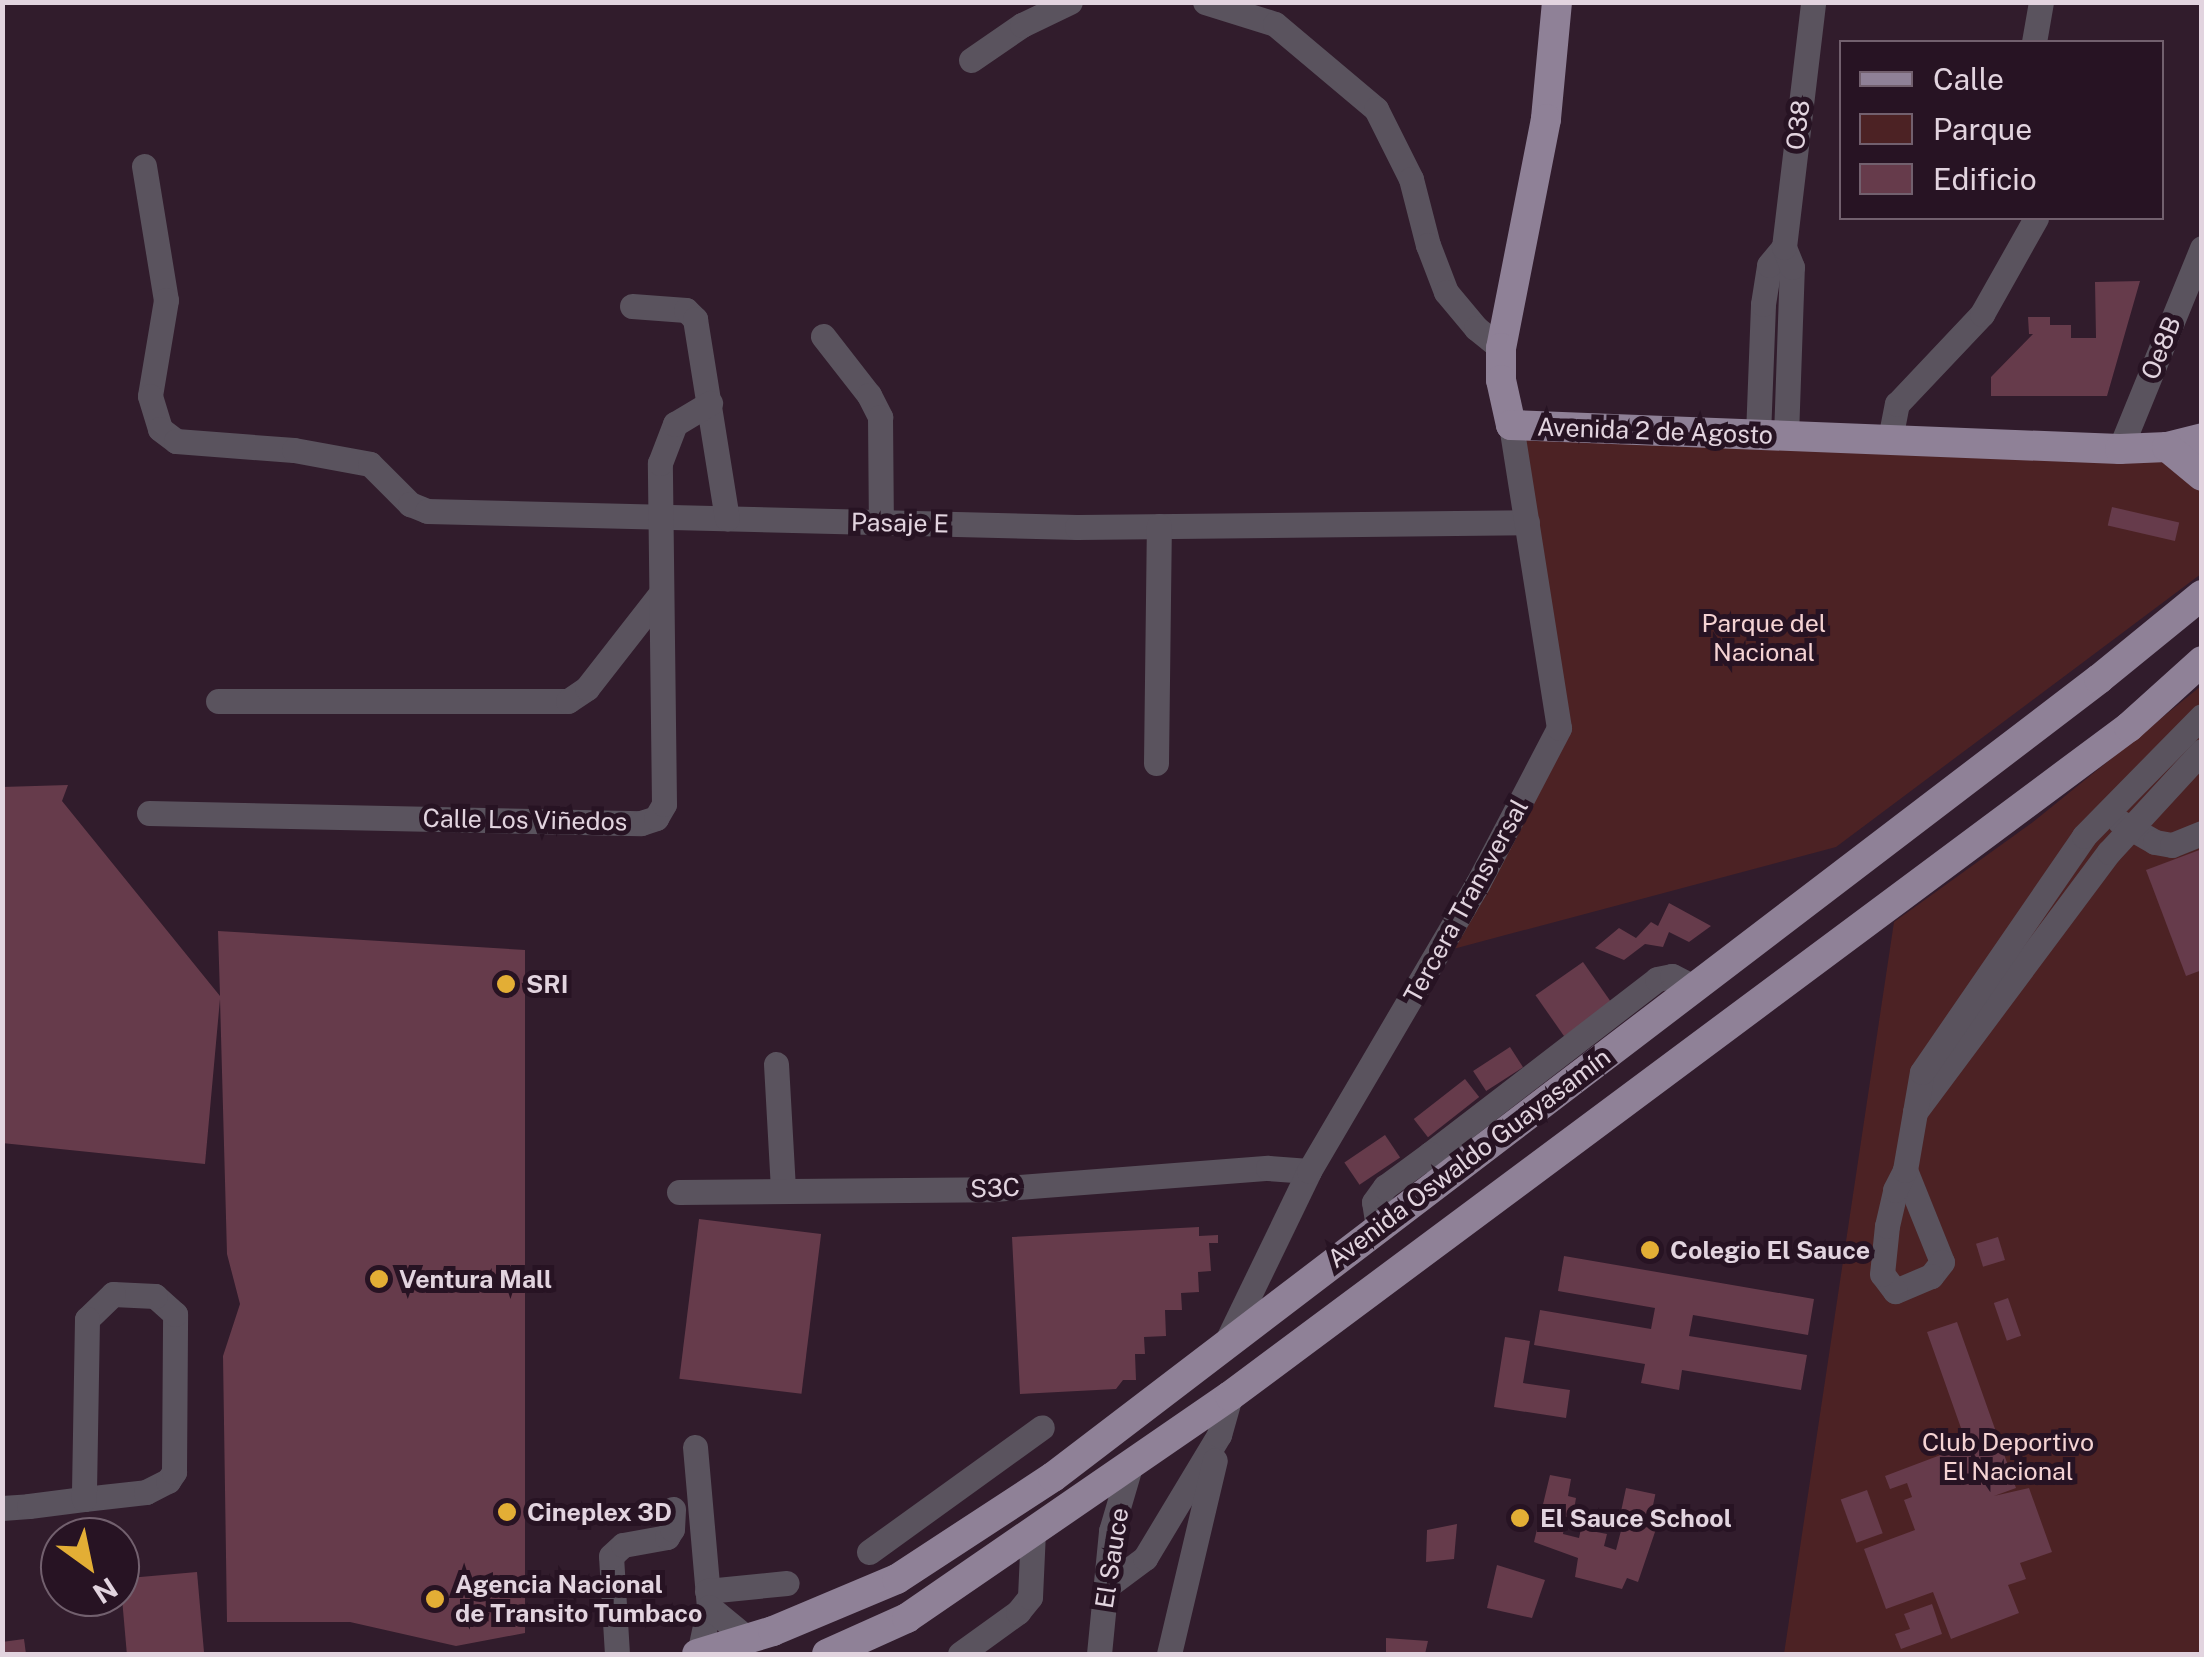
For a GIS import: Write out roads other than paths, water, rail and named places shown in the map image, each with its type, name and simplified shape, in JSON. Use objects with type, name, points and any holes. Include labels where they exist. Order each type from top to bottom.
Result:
[{"type":"main road","name":"Avenida 2 de Agosto","points":[[1557,2],[1546,120],[1502,348],[1501,380],[1511,425],[2120,448],[2192,442],[2202,476]]},
{"type":"main road","name":"Avenida Oswaldo Guayasamín","points":[[698,1654],[748,1639],[897,1579],[978,1528],[1378,1228],[1437,1166],[1694,987],[2099,679],[2202,595]]},
{"type":"main road","name":"Avenida Oswaldo Guayasamín","points":[[827,1654],[907,1618],[1230,1396],[2130,727],[2202,660]]},
{"type":"street","points":[[971,60],[1022,25],[1070,2]]},
{"type":"street","points":[[1205,2],[1275,24],[1376,109],[1411,178],[1428,245],[1446,292],[1476,328],[1502,348]]},
{"type":"street","name":"O38","points":[[1772,436],[1792,268],[1784,246],[1812,2]]},
{"type":"street","points":[[2034,40],[2041,2]]},
{"type":"street","name":"Pasaje E","points":[[144,166],[166,300],[150,396],[160,429],[176,441],[294,450],[370,464],[410,504],[427,511],[1159,526],[1527,522]]},
{"type":"street","points":[[1890,438],[1897,404],[1967,334],[2010,270],[2035,220]]},
{"type":"street","name":"Oe8B","points":[[2120,448],[2202,248]]},
{"type":"street","points":[[632,306],[686,310],[696,319],[726,518]]},
{"type":"street","points":[[823,336],[870,395],[880,418],[882,522]]},
{"type":"street","name":"Calle Los Viñedos","points":[[149,813],[641,823],[656,818],[664,804],[659,596],[663,446],[675,424],[710,403]]},
{"type":"street","name":"Tercera Transversal","points":[[1226,1343],[1309,1171],[1478,884],[1559,728],[1560,714],[1511,425]]},
{"type":"street","points":[[1156,763],[1159,526]]},
{"type":"street","points":[[218,701],[568,701],[587,688],[659,596]]},
{"type":"street","points":[[1906,1170],[1911,1116],[1922,1072],[1933,1055],[2084,836],[2202,716]]},
{"type":"street","points":[[1911,1116],[2129,830],[2202,752]]},
{"type":"street","points":[[2108,811],[2129,830],[2155,842],[2172,845],[2202,832]]},
{"type":"street","points":[[776,1064],[783,1190]]},
{"type":"street","name":"S3C","points":[[679,1192],[993,1189],[1268,1168],[1309,1171]]},
{"type":"street","points":[[2,1508],[84,1499],[146,1492],[168,1481],[174,1472],[175,1314],[155,1296],[114,1294],[87,1318],[84,1499]]},
{"type":"street","points":[[1169,1654],[1230,1396]]},
{"type":"street","points":[[869,1552],[1042,1427]]},
{"type":"street","points":[[1106,1587],[1145,1558],[1218,1435]]},
{"type":"street","points":[[695,1447],[708,1599],[698,1654]]},
{"type":"street","name":"El Sauce","points":[[1099,1654],[1111,1531],[1132,1463]]},
{"type":"street","points":[[954,1492],[978,1528]]},
{"type":"street","points":[[618,1654],[610,1556],[623,1545],[667,1537],[672,1528],[672,1508]]},
{"type":"street","points":[[960,1654],[1018,1612],[1030,1597],[1033,1531]]},
{"type":"street","points":[[708,1599],[786,1583]]},
{"type":"street","points":[[708,1599],[748,1639]]},
{"type":"place","name":"SRI","points":[[506,984]]},
{"type":"place","name":"Colegio El Sauce","points":[[1650,1250]]},
{"type":"place","name":"Ventura Mall","points":[[379,1279]]},
{"type":"place","name":"Cineplex 3D","points":[[507,1512]]},
{"type":"place","name":"El Sauce School","points":[[1520,1518]]},
{"type":"place","name":"Agencia Nacional de Transito Tumbaco","points":[[435,1599]]},
{"type":"park label","name":"Parque del Nacional","points":[[1764,638]]},
{"type":"park label","name":"Club Deportivo El Nacional","points":[[2008,1458]]}]
